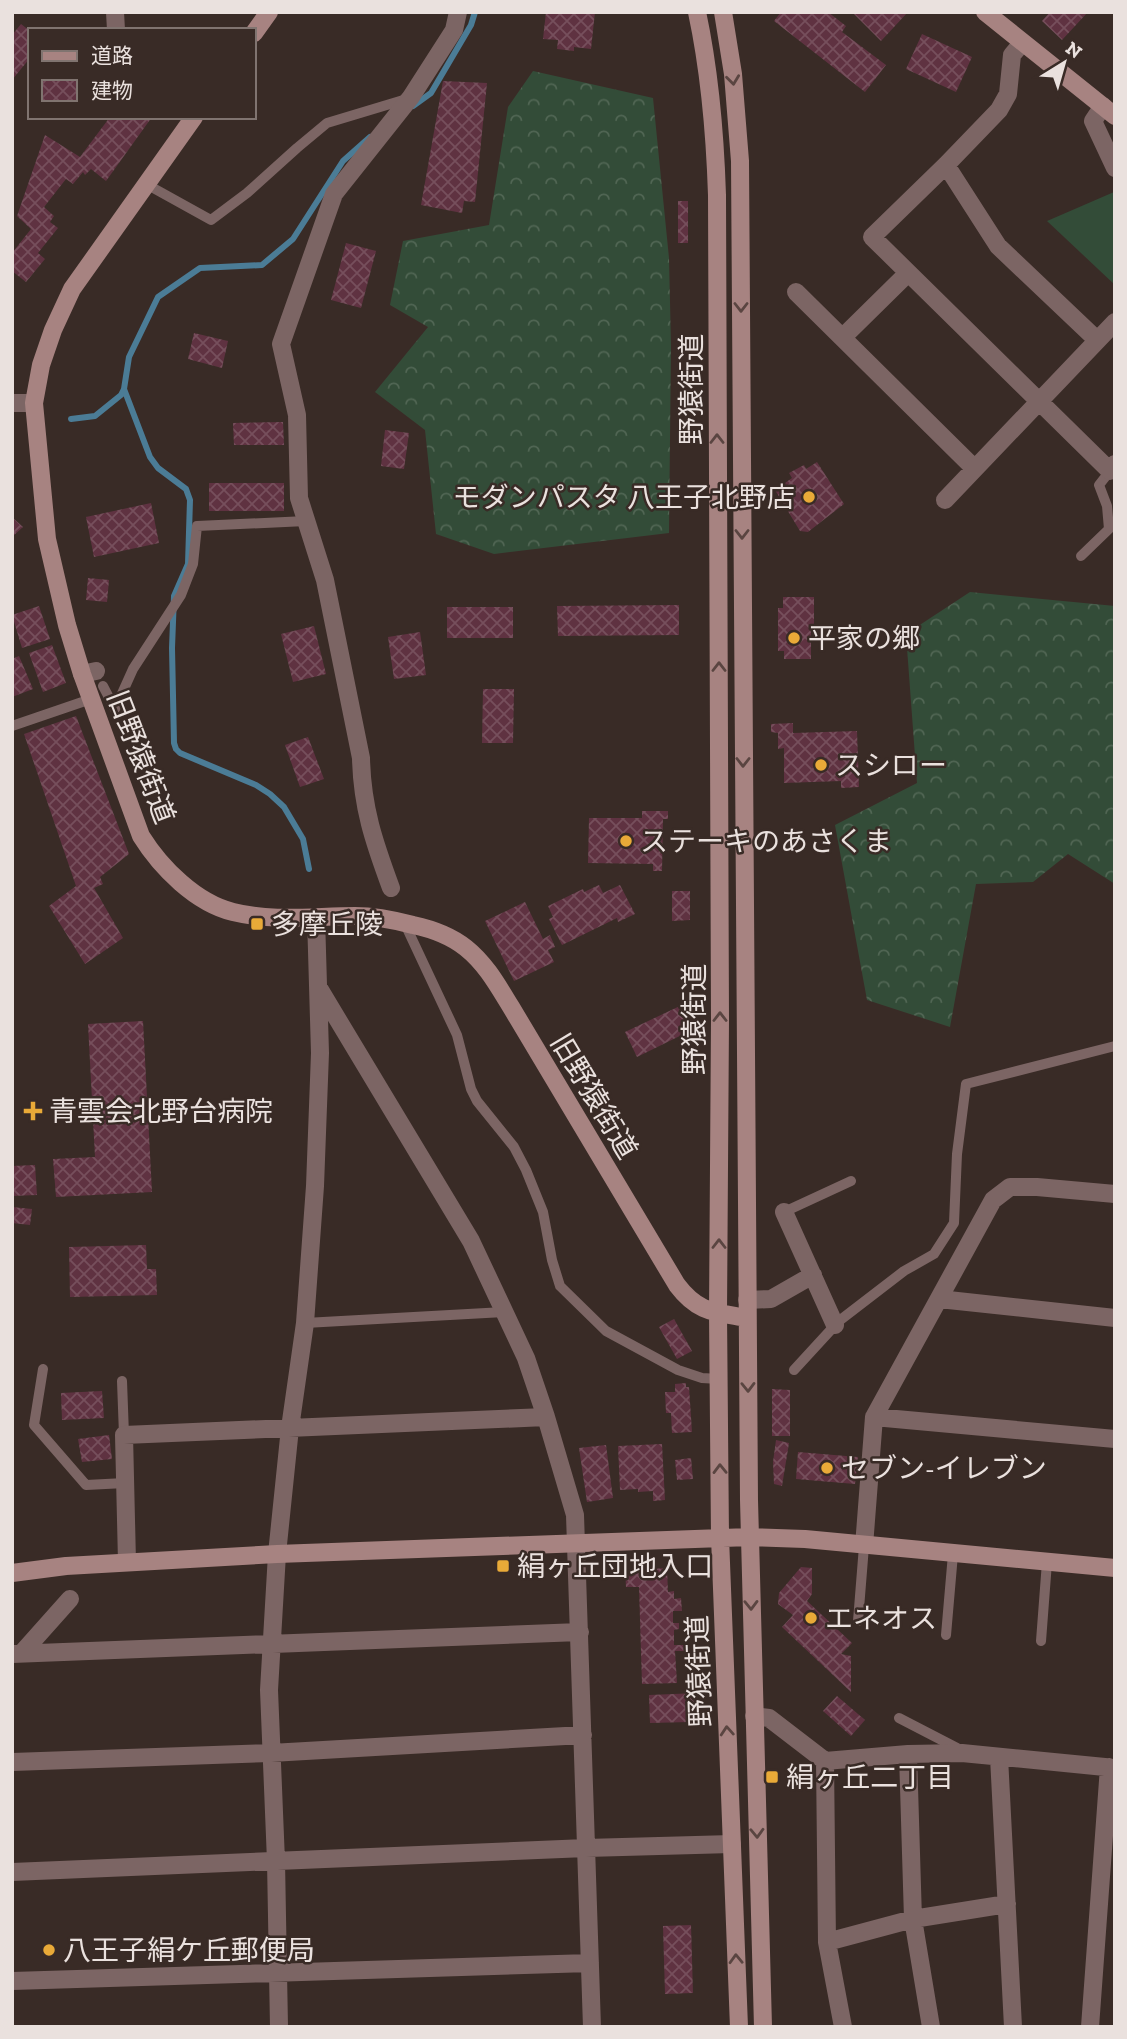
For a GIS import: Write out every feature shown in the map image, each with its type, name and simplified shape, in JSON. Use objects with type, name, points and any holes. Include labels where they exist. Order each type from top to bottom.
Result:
[{"type":"main road","points":[[256,30],[269,12]]},
{"type":"main road","name":"野猿街道","points":[[697,12],[711,101],[716,184],[720,1537],[738,2027]]},
{"type":"main road","name":"野猿街道","points":[[723,12],[733,74],[740,161],[747,1318],[754,1716],[764,2027]]},
{"type":"main road","points":[[985,12],[1109,111]]},
{"type":"main road","name":"旧野猿街道","points":[[193,119],[82,274],[61,309],[41,365],[34,403],[47,539],[67,625],[93,682],[136,826],[161,865],[191,891],[230,911],[288,918],[369,917],[404,922],[435,930],[465,947],[484,966],[511,1007],[668,1273],[686,1296],[700,1308],[747,1318]]},
{"type":"main road","points":[[12,1573],[66,1566],[277,1554],[720,1537],[805,1539],[1115,1568]]},
{"type":"street","points":[[391,887],[375,847],[366,810],[362,787],[362,758],[325,580],[299,498],[298,415],[281,344],[334,194],[409,100],[454,30],[458,12]]},
{"type":"street","points":[[1022,43],[1012,55],[1008,94],[999,110],[872,237],[1038,401],[1112,467]]},
{"type":"street","points":[[1109,111],[1093,121],[1115,168]]},
{"type":"street","points":[[946,165],[998,246],[1097,341]]},
{"type":"street","points":[[843,337],[908,273]]},
{"type":"street","points":[[796,292],[974,468]]},
{"type":"street","points":[[945,500],[1115,322]]},
{"type":"street","points":[[12,403],[34,403]]},
{"type":"street","points":[[279,2027],[269,1689],[277,1554],[290,1428],[305,1323],[315,1186],[320,1053],[316,917]]},
{"type":"street","points":[[319,987],[471,1241],[526,1358],[575,1515],[592,2027]]},
{"type":"street","points":[[864,1546],[874,1417],[993,1200],[1010,1187],[1037,1186],[1115,1194]]},
{"type":"street","points":[[784,1212],[835,1325]]},
{"type":"street","points":[[747,1300],[771,1299],[813,1275]]},
{"type":"street","points":[[939,1300],[1115,1318]]},
{"type":"street","points":[[127,1562],[124,1435],[546,1416]]},
{"type":"street","points":[[874,1417],[1115,1439]]},
{"type":"street","points":[[17,1654],[70,1599]]},
{"type":"street","points":[[17,1654],[580,1632]]},
{"type":"street","points":[[754,1716],[769,1718],[825,1761],[908,1754],[962,1754],[1112,1768],[1090,2027]]},
{"type":"street","points":[[12,1762],[271,1753],[583,1735]]},
{"type":"street","points":[[908,1754],[913,1919],[931,2027]]},
{"type":"street","points":[[999,1757],[1013,2027]]},
{"type":"street","points":[[825,1761],[827,1942],[843,2027]]},
{"type":"street","points":[[12,1872],[732,1844]]},
{"type":"street","points":[[827,1942],[913,1919],[1007,1904]]},
{"type":"street","points":[[12,1981],[590,1963]]},
{"type":"lane","points":[[146,184],[212,220],[327,123],[409,100]]},
{"type":"lane","points":[[1082,556],[1109,529],[1107,506],[1099,485],[1112,467]]},
{"type":"lane","points":[[12,726],[93,682],[115,709],[133,669],[181,595],[193,564],[197,526],[306,521]]},
{"type":"lane","points":[[404,922],[457,1035],[471,1089],[477,1101],[514,1147],[526,1170],[543,1212],[552,1260],[561,1286],[606,1331],[678,1370],[702,1378],[719,1379]]},
{"type":"lane","points":[[794,1370],[835,1325],[904,1271],[934,1254],[954,1223],[957,1154],[966,1084],[1115,1046]]},
{"type":"lane","points":[[784,1212],[851,1181]]},
{"type":"lane","points":[[305,1323],[504,1312]]},
{"type":"lane","points":[[43,1368],[34,1425],[86,1485],[125,1483]]},
{"type":"lane","points":[[122,1381],[124,1435]]},
{"type":"lane","points":[[858,1621],[864,1546]]},
{"type":"lane","points":[[946,1635],[953,1554]]},
{"type":"lane","points":[[1041,1641],[1047,1562]]},
{"type":"lane","points":[[899,1718],[957,1748],[962,1754]]},
{"type":"green space","points":[[533,71],[653,98],[669,258],[669,533],[494,554],[436,534],[425,430],[375,392],[428,327],[390,305],[403,241],[489,225],[508,107]]},
{"type":"green space","points":[[1115,193],[1115,285],[1047,221]]},
{"type":"green space","points":[[970,592],[1115,606],[1115,884],[1068,854],[1033,882],[976,884],[950,1027],[867,1000],[835,825],[917,783],[906,634]]},
{"type":"building","points":[[546,12],[595,12],[591,49],[557,49],[558,40],[543,39]]},
{"type":"building","points":[[781,12],[828,12],[846,26],[842,32],[886,65],[865,92],[774,21]]},
{"type":"building","points":[[852,12],[908,12],[881,41]]},
{"type":"building","points":[[1050,12],[1088,12],[1062,40],[1042,21]]},
{"type":"building","points":[[21,24],[28,29],[28,60],[12,80],[12,35]]},
{"type":"building","points":[[922,34],[972,57],[956,92],[906,69]]},
{"type":"building","points":[[443,81],[487,83],[475,202],[464,201],[462,213],[421,205]]},
{"type":"building","points":[[108,119],[151,119],[106,181],[91,169],[85,175],[83,172],[73,184],[66,179],[44,207],[54,216],[50,222],[58,228],[38,253],[45,259],[26,282],[12,271],[12,253],[31,229],[17,216],[45,135],[80,157]]},
{"type":"building","points":[[678,201],[688,201],[688,243],[678,243]]},
{"type":"building","points":[[346,243],[376,251],[361,308],[331,300]]},
{"type":"building","points":[[194,333],[228,341],[222,368],[188,359]]},
{"type":"building","points":[[283,422],[284,445],[234,445],[233,423]]},
{"type":"building","points":[[385,430],[409,433],[404,469],[381,466]]},
{"type":"building","name":"モダンパスタ 八王子北野店","points":[[817,462],[844,504],[808,532],[800,531],[775,490],[792,478],[789,473],[804,465],[806,469]]},
{"type":"building","points":[[209,483],[284,483],[284,511],[209,511]]},
{"type":"building","points":[[151,503],[159,543],[94,557],[86,517]]},
{"type":"building","points":[[12,517],[23,527],[12,537]]},
{"type":"building","points":[[88,578],[109,580],[107,602],[86,600]]},
{"type":"building","name":"平家の郷","points":[[783,597],[814,597],[811,659],[784,659],[784,651],[778,651],[778,608],[783,608]]},
{"type":"building","points":[[679,605],[679,635],[558,636],[557,606]]},
{"type":"building","points":[[39,606],[50,639],[22,648],[12,615]]},
{"type":"building","points":[[447,607],[513,607],[513,638],[447,638]]},
{"type":"building","points":[[314,626],[326,674],[293,682],[281,634]]},
{"type":"building","points":[[420,632],[426,675],[394,679],[388,637]]},
{"type":"building","points":[[52,645],[66,683],[43,692],[29,653]]},
{"type":"building","points":[[19,656],[33,689],[12,697],[12,659]]},
{"type":"building","points":[[483,689],[514,689],[513,743],[482,743]]},
{"type":"building","points":[[76,716],[129,854],[100,877],[103,884],[94,888],[123,938],[85,964],[49,906],[76,886],[24,734]]},
{"type":"building","name":"スシロー","points":[[793,723],[793,733],[857,731],[859,787],[841,788],[841,781],[784,783],[784,748],[778,749],[778,733],[771,732],[771,724]]},
{"type":"building","points":[[308,737],[324,779],[300,787],[285,745]]},
{"type":"building","name":"ステーキのあさくま","points":[[642,811],[668,811],[668,819],[663,819],[662,871],[653,871],[653,864],[588,863],[589,818],[642,818]]},
{"type":"building","points":[[599,885],[603,893],[620,885],[635,914],[618,922],[617,918],[562,945],[549,919],[553,917],[548,906],[583,889],[584,892]]},
{"type":"building","points":[[672,891],[690,891],[690,920],[672,921]]},
{"type":"building","points":[[525,902],[543,939],[550,935],[555,947],[548,950],[554,962],[514,981],[485,921]]},
{"type":"building","points":[[682,1005],[694,1029],[637,1057],[625,1032]]},
{"type":"building","points":[[143,1021],[152,1192],[56,1197],[53,1159],[95,1157],[88,1024]]},
{"type":"building","points":[[35,1165],[37,1195],[12,1196],[12,1166]]},
{"type":"building","points":[[12,1207],[32,1209],[30,1225],[12,1223]]},
{"type":"building","points":[[146,1245],[147,1269],[156,1269],[157,1295],[70,1297],[69,1247]]},
{"type":"building","points":[[674,1319],[692,1351],[677,1359],[659,1327]]},
{"type":"building","points":[[686,1383],[686,1387],[689,1387],[692,1432],[672,1433],[671,1413],[666,1413],[665,1392],[675,1392],[675,1384]]},
{"type":"building","points":[[772,1389],[790,1390],[790,1436],[772,1436]]},
{"type":"building","points":[[102,1391],[104,1418],[62,1420],[61,1393]]},
{"type":"building","points":[[109,1435],[112,1459],[82,1462],[78,1439]]},
{"type":"building","points":[[776,1440],[789,1443],[782,1486],[774,1484]]},
{"type":"building","points":[[662,1444],[665,1500],[653,1501],[653,1491],[620,1490],[618,1446]]},
{"type":"building","points":[[606,1445],[613,1498],[587,1502],[579,1448]]},
{"type":"building","name":"セブン-イレブン","points":[[798,1452],[858,1457],[855,1484],[796,1479]]},
{"type":"building","points":[[691,1458],[693,1479],[677,1480],[675,1460]]},
{"type":"building","points":[[652,1566],[652,1569],[667,1568],[668,1592],[674,1591],[674,1599],[681,1598],[682,1611],[673,1611],[673,1623],[679,1623],[679,1629],[674,1630],[674,1645],[685,1645],[686,1651],[675,1651],[677,1683],[642,1684],[639,1587],[626,1587],[625,1570],[640,1570],[640,1567]]},
{"type":"building","points":[[801,1567],[812,1568],[812,1594],[807,1601],[852,1643],[841,1654],[851,1656],[851,1692],[782,1627],[793,1615],[778,1604],[779,1593]]},
{"type":"building","points":[[698,1693],[698,1705],[689,1705],[690,1722],[650,1723],[649,1695]]},
{"type":"building","points":[[837,1696],[865,1720],[851,1736],[823,1711]]},
{"type":"building","points":[[691,1925],[693,1993],[665,1994],[663,1926]]},
{"type":"waterway","points":[[413,106],[431,93],[471,25],[475,12]]},
{"type":"waterway","points":[[71,419],[95,416],[121,395],[129,357],[158,297],[200,268],[262,265],[293,239],[343,161],[370,137]]},
{"type":"waterway","points":[[124,389],[150,457],[158,468],[186,489],[190,500],[188,564],[174,596],[172,648],[176,749],[270,794],[284,807],[303,839],[309,869]]},
{"type":"place","name":"モダンパスタ 八王子北野店","points":[[809,497]]},
{"type":"place","name":"平家の郷","points":[[794,638]]},
{"type":"place","name":"スシロー","points":[[821,765]]},
{"type":"place","name":"ステーキのあさくま","points":[[626,841]]},
{"type":"place","name":"多摩丘陵","points":[[257,924]]},
{"type":"place","name":"青雲会北野台病院","points":[[33,1111]]},
{"type":"place","name":"セブン-イレブン","points":[[827,1468]]},
{"type":"place","name":"絹ヶ丘団地入口","points":[[503,1566]]},
{"type":"place","name":"エネオス","points":[[811,1618]]},
{"type":"place","name":"絹ヶ丘二丁目","points":[[772,1777]]},
{"type":"place","name":"八王子絹ケ丘郵便局","points":[[49,1950]]}]
